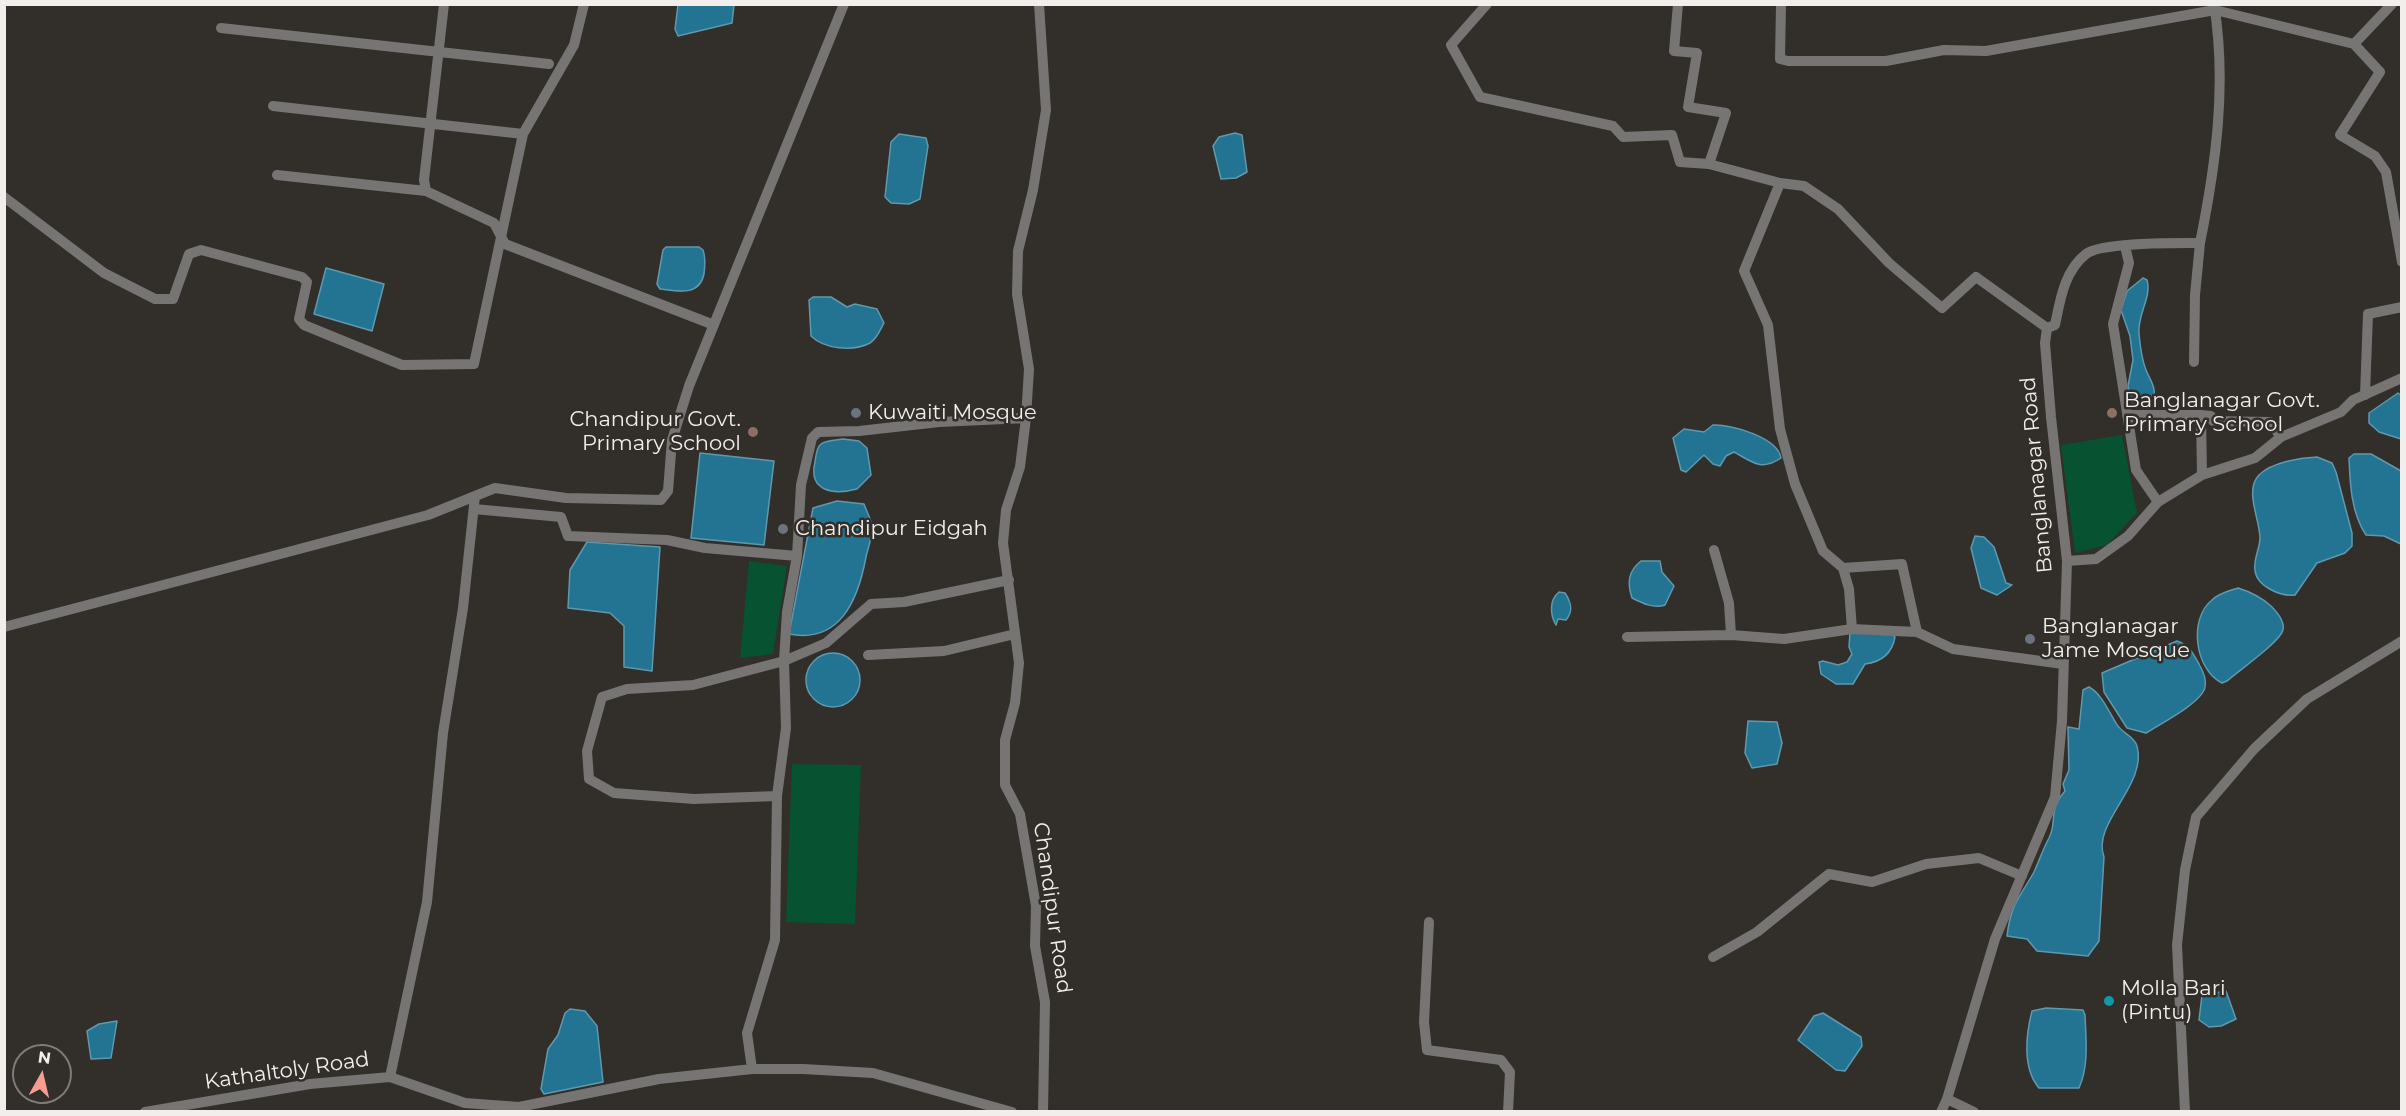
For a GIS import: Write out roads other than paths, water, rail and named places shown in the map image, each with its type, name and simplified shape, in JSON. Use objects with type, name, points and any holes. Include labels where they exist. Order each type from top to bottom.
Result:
[{"type":"street","points":[[426,190],[424,180],[444,4]]},
{"type":"street","points":[[4,197],[104,273],[155,299],[173,299],[189,254],[201,250],[302,277],[307,282],[299,319],[304,325],[402,365],[474,364],[523,134],[574,45],[584,4]]},
{"type":"street","points":[[4,627],[428,514],[495,488],[566,498],[661,500],[669,491],[672,440],[689,386],[844,4]]},
{"type":"street","name":"Chandipur Road","points":[[1039,4],[1046,110],[1033,190],[1018,251],[1017,294],[1029,369],[1026,418],[1020,468],[1006,510],[1003,543],[1019,663],[1015,704],[1005,741],[1005,785],[1020,814],[1036,906],[1035,946],[1045,1002],[1043,1112]]},
{"type":"street","points":[[1487,4],[1451,45],[1480,97],[1613,126],[1623,137],[1672,135],[1680,162],[1710,164],[1780,183],[1804,186],[1838,209],[1889,263],[1942,308],[1976,276],[2047,328]]},
{"type":"street","points":[[1678,4],[1674,51],[1696,53],[1688,107],[1726,113],[1710,164]]},
{"type":"street","points":[[1781,4],[1780,59],[1788,61],[1886,62],[1944,50],[1986,51],[2214,7],[2354,44],[2380,72],[2340,135],[2375,156],[2386,172],[2402,262]]},
{"type":"street","points":[[2354,44],[2392,4]]},
{"type":"street","points":[[2194,362],[2195,295],[2200,243],[2217,141],[2221,64],[2214,7]]},
{"type":"street","points":[[221,28],[438,54],[549,64]]},
{"type":"street","points":[[273,106],[523,134]]},
{"type":"street","points":[[277,175],[426,190],[494,223],[505,244],[714,325]]},
{"type":"street","points":[[1780,183],[1744,271],[1768,325],[1780,429],[1795,484],[1823,551],[1843,568],[1850,589],[1852,629]]},
{"type":"street","name":"Banglanagar Road","points":[[1941,1112],[1947,1099],[1995,939],[2055,797],[2062,721],[2067,561],[2050,406],[2045,344],[2047,328],[2055,326],[2061,296],[2072,271],[2087,253],[2125,246],[2200,243]]},
{"type":"street","points":[[2125,246],[2129,263],[2113,324],[2136,470],[2158,502]]},
{"type":"street","points":[[2365,395],[2368,314],[2402,307]]},
{"type":"street","points":[[2067,561],[2096,559],[2128,536],[2158,502],[2202,475],[2256,458],[2281,437],[2341,412],[2353,400],[2402,378]]},
{"type":"street","points":[[2127,416],[2201,415],[2211,416],[2213,421],[2270,422],[2281,437]]},
{"type":"street","points":[[2201,415],[2202,475]]},
{"type":"street","points":[[752,1069],[747,1033],[775,940],[777,796],[786,728],[784,661],[787,612],[797,556],[801,485],[812,438],[818,432],[859,431],[939,422],[1026,418]]},
{"type":"street","points":[[390,1077],[427,902],[443,733],[463,608],[475,495]]},
{"type":"street","points":[[474,509],[561,517],[568,536],[667,540],[705,548],[797,556]]},
{"type":"street","points":[[1714,550],[1729,603],[1731,635]]},
{"type":"street","points":[[1843,568],[1902,564],[1917,632]]},
{"type":"street","points":[[777,796],[694,799],[614,793],[590,779],[587,751],[602,697],[627,689],[693,685],[784,661],[826,643],[871,604],[904,602],[1009,580]]},
{"type":"street","points":[[1627,637],[1731,635],[1784,639],[1852,629],[1917,632],[1953,649],[2063,664]]},
{"type":"street","points":[[868,655],[945,651],[1015,634]]},
{"type":"street","points":[[2186,1112],[2177,945],[2185,870],[2196,817],[2254,749],[2307,699],[2402,641]]},
{"type":"street","points":[[1713,957],[1757,932],[1829,874],[1872,882],[1926,864],[1979,858],[2022,876]]},
{"type":"street","points":[[1430,922],[1424,1022],[1427,1050],[1501,1060],[1510,1072],[1508,1112]]},
{"type":"street","name":"Kathaltoly Road","points":[[145,1112],[310,1084],[390,1077],[465,1103],[519,1107],[659,1079],[752,1069],[873,1073],[1012,1112]]},
{"type":"street","points":[[1947,1099],[1974,1112]]},
{"type":"water","points":[[678,5],[734,5],[732,23],[678,36],[675,29]]},
{"type":"water","points":[[1235,133],[1242,135],[1247,172],[1236,178],[1221,179],[1213,146],[1219,137]]},
{"type":"water","points":[[899,134],[926,138],[928,146],[920,199],[909,204],[891,203],[885,197],[891,142]]},
{"type":"water","points":[[666,247],[699,247],[703,250],[704,274],[697,286],[686,291],[660,289],[657,284],[663,250]]},
{"type":"water","points":[[326,268],[384,284],[372,331],[314,314]]},
{"type":"water","points":[[2143,278],[2147,280],[2148,293],[2140,320],[2139,338],[2143,362],[2154,392],[2153,401],[2143,406],[2133,405],[2128,386],[2133,360],[2130,336],[2121,310],[2127,291]]},
{"type":"water","points":[[813,297],[831,297],[847,307],[855,304],[877,309],[884,323],[875,339],[863,346],[839,348],[823,344],[811,336],[809,300]]},
{"type":"water","points":[[2398,393],[2401,395],[2401,439],[2379,432],[2369,423],[2369,413]]},
{"type":"water","points":[[1713,425],[1731,427],[1753,434],[1772,444],[1781,458],[1762,465],[1751,462],[1734,452],[1726,456],[1720,466],[1713,464],[1704,455],[1686,472],[1681,470],[1673,438],[1684,429],[1704,432]]},
{"type":"water","points":[[843,439],[859,441],[867,448],[871,475],[857,489],[832,491],[825,489],[815,480],[817,450],[823,443]]},
{"type":"water","points":[[700,453],[774,461],[764,545],[691,538]]},
{"type":"water","points":[[2354,454],[2371,454],[2401,471],[2401,544],[2384,536],[2366,535],[2361,526],[2354,508],[2351,488],[2349,458]]},
{"type":"water","points":[[2317,457],[2332,463],[2336,472],[2352,533],[2352,546],[2345,553],[2317,563],[2295,595],[2283,594],[2264,585],[2256,576],[2255,562],[2260,538],[2253,489],[2259,475],[2271,467]]},
{"type":"water","points":[[837,501],[864,504],[871,523],[871,537],[858,589],[844,615],[834,625],[821,632],[807,635],[789,634],[813,508]]},
{"type":"water","points":[[1975,536],[1984,537],[1994,547],[2006,583],[2012,585],[1997,595],[1981,588],[1971,548]]},
{"type":"water","points":[[587,542],[660,547],[652,671],[624,667],[624,626],[610,613],[568,608],[570,570]]},
{"type":"water","points":[[1641,561],[1660,561],[1662,572],[1674,586],[1665,605],[1652,606],[1632,598],[1629,587],[1631,573]]},
{"type":"water","points":[[2238,588],[2256,595],[2271,606],[2282,620],[2283,630],[2267,649],[2222,683],[2206,667],[2198,644],[2197,631],[2204,608],[2221,594]]},
{"type":"water","points":[[1559,592],[1565,593],[1571,610],[1566,620],[1558,619],[1556,625],[1552,608],[1553,599]]},
{"type":"water","points":[[1850,632],[1892,634],[1895,637],[1894,643],[1881,659],[1865,664],[1853,684],[1836,684],[1821,674],[1819,662],[1838,665],[1847,662],[1852,654],[1849,647]]},
{"type":"water","points":[[2177,641],[2190,650],[2202,669],[2205,687],[2202,693],[2189,706],[2146,733],[2127,728],[2104,692],[2102,673]]},
{"type":"water","points":[[833,653],[843,655],[852,661],[858,670],[860,680],[858,690],[852,699],[843,705],[833,707],[823,705],[814,699],[808,690],[806,680],[808,670],[814,661],[823,655]]},
{"type":"water","points":[[2089,687],[2101,698],[2118,726],[2137,746],[2138,761],[2135,775],[2105,831],[2102,844],[2104,857],[2099,941],[2088,956],[2037,951],[2027,939],[2007,936],[2009,925],[2016,902],[2034,872],[2052,832],[2054,810],[2065,791],[2063,784],[2069,770],[2068,727],[2079,729],[2083,690]]},
{"type":"water","points":[[1748,721],[1777,722],[1782,743],[1777,764],[1752,768],[1745,753]]},
{"type":"water","points":[[2226,991],[2236,1019],[2221,1026],[2209,1027],[2199,1020],[2202,995]]},
{"type":"water","points":[[2046,1008],[2083,1010],[2086,1052],[2079,1088],[2039,1088],[2030,1071],[2027,1051],[2032,1011]]},
{"type":"water","points":[[570,1009],[585,1011],[597,1026],[603,1082],[544,1094],[541,1089],[548,1049],[558,1035],[565,1013]]},
{"type":"water","points":[[1823,1013],[1861,1037],[1862,1046],[1845,1071],[1836,1070],[1798,1040],[1814,1016]]},
{"type":"water","points":[[117,1021],[111,1058],[91,1059],[87,1031],[99,1024]]},
{"type":"place","name":"Kuwaiti Mosque","points":[[856,413]]},
{"type":"place","name":"Banglanagar Govt. Primary School","points":[[2112,413]]},
{"type":"place","name":"Chandipur Govt. Primary School","points":[[753,432]]},
{"type":"place","name":"Chandipur Eidgah","points":[[783,529]]},
{"type":"place","name":"Banglanagar Jame Mosque","points":[[2030,639]]},
{"type":"place","name":"Molla Bari (Pintu)","points":[[2109,1001]]}]
